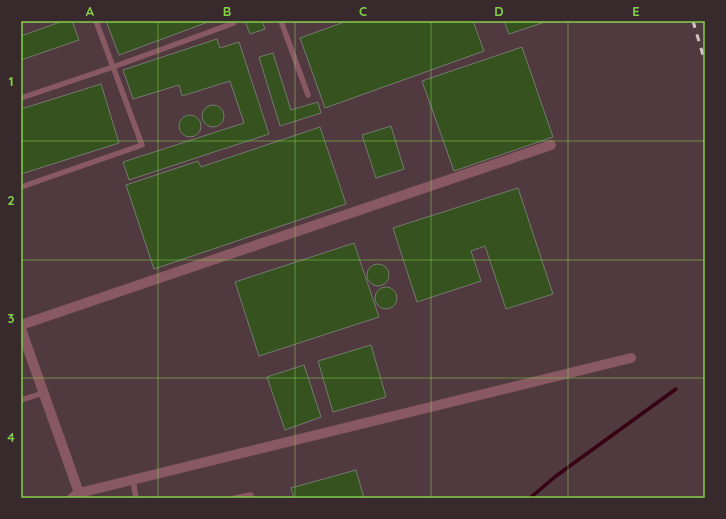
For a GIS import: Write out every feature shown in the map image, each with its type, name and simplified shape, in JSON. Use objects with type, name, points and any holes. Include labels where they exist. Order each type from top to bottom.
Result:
[{"type":"street","points":[[21,325],[551,145]]},
{"type":"street","points":[[21,330],[76,496],[133,480],[632,358]]},
{"type":"lane","points":[[21,187],[142,145],[96,21]]},
{"type":"lane","points":[[21,98],[113,67],[234,23],[233,21]]},
{"type":"lane","points":[[281,21],[308,95]]},
{"type":"lane","points":[[21,400],[43,393]]},
{"type":"lane","points":[[133,480],[136,498]]},
{"type":"lane","points":[[235,498],[251,494]]},
{"type":"shaded area","points":[[21,21],[705,21],[705,498],[21,498]]},
{"type":"building","points":[[63,21],[72,21],[79,40],[21,60],[21,36]]},
{"type":"building","points":[[106,21],[211,21],[119,55]]},
{"type":"building","points":[[245,21],[262,21],[265,29],[250,34]]},
{"type":"building","points":[[347,21],[473,21],[484,51],[325,108],[300,38]]},
{"type":"building","points":[[504,21],[545,21],[545,22],[509,34]]},
{"type":"building","points":[[217,39],[220,48],[239,42],[269,134],[129,180],[123,162],[244,123],[230,81],[182,96],[179,85],[133,99],[123,70]]},
{"type":"building","points":[[522,47],[553,137],[454,171],[422,81]]},
{"type":"building","points":[[273,53],[291,110],[318,102],[321,113],[280,126],[259,57]]},
{"type":"building","points":[[101,84],[119,143],[21,174],[21,109]]},
{"type":"building","points":[[213,105],[221,108],[224,116],[221,124],[213,127],[205,124],[202,116],[205,108]]},
{"type":"building","points":[[190,115],[198,118],[201,126],[198,134],[190,137],[182,134],[179,126],[182,118]]},
{"type":"building","points":[[391,126],[404,169],[376,178],[362,135]]},
{"type":"building","points":[[320,127],[346,204],[154,269],[126,185],[198,161],[201,167]]},
{"type":"building","points":[[518,188],[553,294],[506,309],[485,246],[471,251],[481,281],[417,302],[393,228]]},
{"type":"building","points":[[354,243],[379,317],[259,356],[235,282]]},
{"type":"building","points":[[378,264],[386,267],[389,275],[386,283],[378,286],[370,283],[367,275],[370,267]]},
{"type":"building","points":[[386,287],[394,290],[397,298],[394,306],[386,309],[378,306],[375,298],[378,290]]},
{"type":"building","points":[[371,345],[386,397],[333,412],[318,361]]},
{"type":"building","points":[[304,365],[321,417],[285,430],[267,377]]},
{"type":"building","points":[[356,470],[364,498],[294,498],[291,488]]},
{"type":"waterway","points":[[530,498],[556,476],[676,389]]},
{"type":"railway","points":[[693,21],[705,62]]}]
